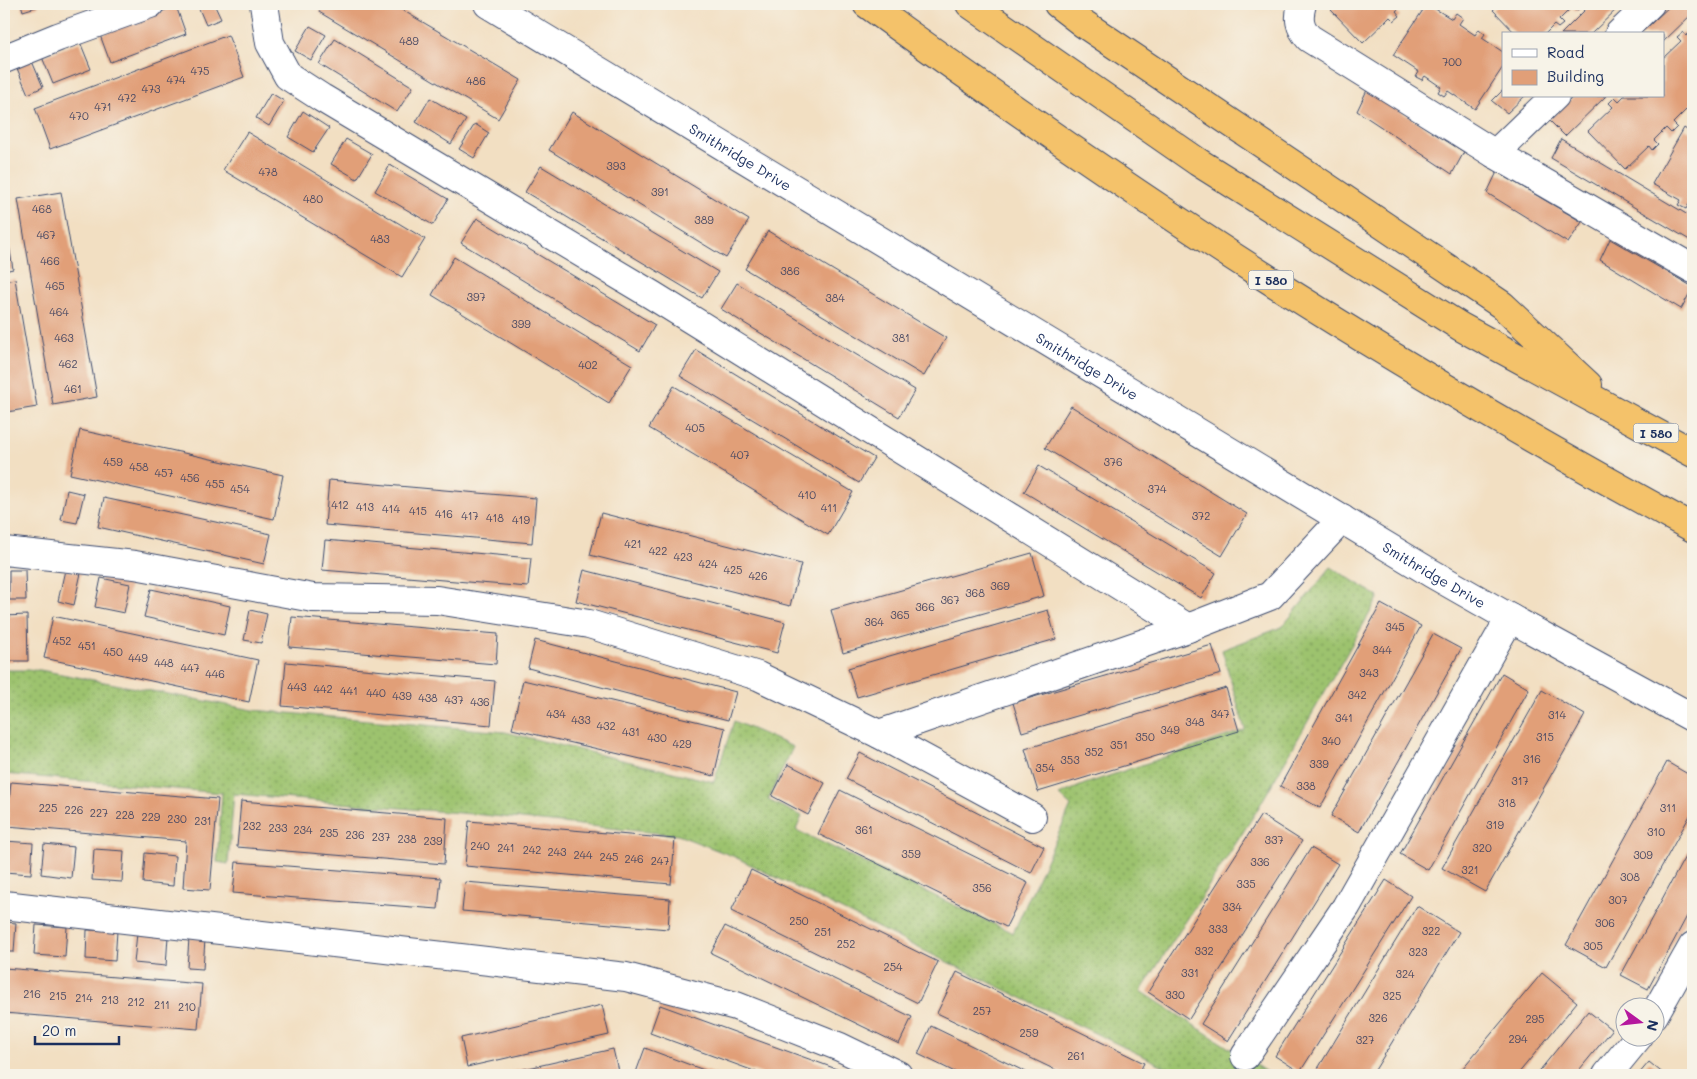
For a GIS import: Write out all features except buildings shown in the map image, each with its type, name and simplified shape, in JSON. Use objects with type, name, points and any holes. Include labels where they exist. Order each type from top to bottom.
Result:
[{"type":"highway","name":"I 580","points":[[867,4],[1009,106],[1265,277],[1406,365],[1693,528]]},
{"type":"highway","name":"I 580","points":[[970,4],[1198,162],[1277,213],[1461,327],[1693,453]]},
{"type":"highway","points":[[1058,4],[1084,24],[1502,305],[1618,413]]},
{"type":"street","points":[[4,59],[58,37],[150,4]]},
{"type":"street","points":[[264,4],[270,43],[288,76],[330,104],[652,295],[1188,628]]},
{"type":"street","name":"Smithridge Drive","points":[[488,4],[1342,519],[1510,618],[1693,718]]},
{"type":"street","points":[[1302,4],[1299,16],[1301,30],[1309,38],[1495,154],[1693,269]]},
{"type":"street","points":[[1621,32],[1650,4]]},
{"type":"street","points":[[1495,154],[1553,98]]},
{"type":"street","points":[[879,734],[1188,628],[1270,596],[1342,519]]},
{"type":"street","points":[[4,551],[134,565],[313,598],[437,600],[589,624],[758,676],[879,734],[1032,817]]},
{"type":"street","points":[[1245,1056],[1346,907],[1510,618]]},
{"type":"street","points":[[4,905],[626,977],[736,1006],[840,1047],[898,1075]]},
{"type":"street","points":[[1664,997],[1693,946]]},
{"type":"street","points":[[1607,1075],[1631,1046]]},
{"type":"green space","points":[[1331,567],[1379,597],[1256,812],[1141,991],[1271,1075],[1182,1075],[735,857],[678,835],[483,815],[234,794],[228,864],[217,862],[222,793],[4,774],[4,670],[40,670],[253,710],[505,732],[714,782],[734,721],[793,747],[768,800],[802,816],[796,830],[1013,933],[1071,806],[1059,795],[1085,784],[1245,730],[1222,650],[1282,627]]}]
